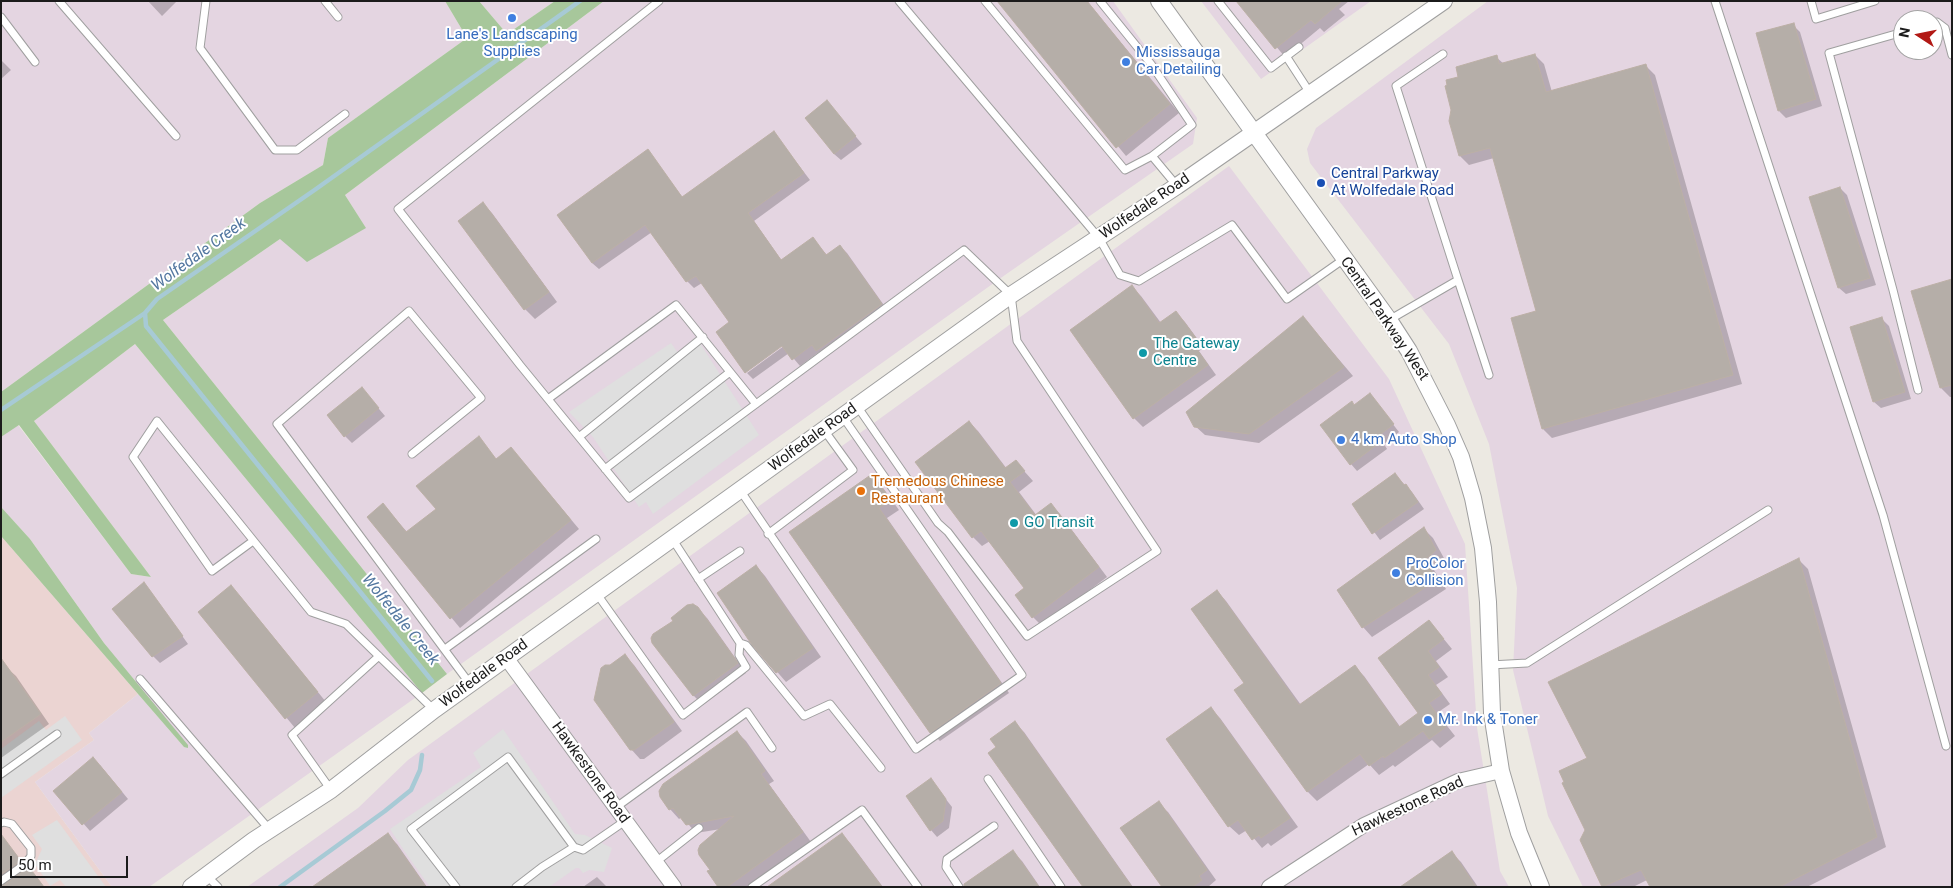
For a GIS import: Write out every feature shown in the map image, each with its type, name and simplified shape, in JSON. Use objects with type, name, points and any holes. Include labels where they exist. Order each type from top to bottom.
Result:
[{"type":"street","name":"Central Parkway West","points":[[1159,1],[1389,320],[1409,350],[1448,425],[1461,457],[1474,498],[1485,566],[1492,713],[1501,771],[1519,833],[1541,887]]},
{"type":"street","name":"Wolfedale Road","points":[[191,887],[206,874],[331,790],[434,710],[1011,295],[1177,186],[1444,1]]},
{"type":"street","name":"Hawkestone Road","points":[[506,658],[674,887]]},
{"type":"street","name":"Hawkestone Road","points":[[1269,887],[1364,825],[1458,781],[1501,771]]},
{"type":"lane","points":[[59,1],[176,136]]},
{"type":"lane","points":[[206,1],[200,48],[275,150],[297,150],[345,114]]},
{"type":"lane","points":[[326,1],[338,17]]},
{"type":"lane","points":[[659,1],[398,209],[578,437],[629,498],[964,250],[1011,295],[1017,341],[1157,550],[1027,636],[948,532],[938,523],[857,406]]},
{"type":"lane","points":[[900,1],[1099,238],[1120,275],[1139,281],[1232,225],[1287,300],[1344,259]]},
{"type":"lane","points":[[985,1],[1125,170],[1152,156],[1192,125],[1151,64],[1100,1]]},
{"type":"lane","points":[[1218,1],[1271,68],[1299,47]]},
{"type":"lane","points":[[1715,1],[1883,515],[1946,746]]},
{"type":"lane","points":[[1810,1],[1816,20],[1875,1]]},
{"type":"lane","points":[[1,17],[35,62]]},
{"type":"lane","points":[[1943,26],[1952,55]]},
{"type":"lane","points":[[1893,35],[1830,53],[1918,390]]},
{"type":"lane","points":[[1443,54],[1396,86],[1489,375]]},
{"type":"lane","points":[[1286,56],[1310,93]]},
{"type":"lane","points":[[1152,156],[1177,186]]},
{"type":"lane","points":[[1389,320],[1458,280]]},
{"type":"lane","points":[[548,399],[676,304],[756,404]]},
{"type":"lane","points":[[412,454],[481,398],[409,311],[277,424],[470,684]]},
{"type":"lane","points":[[578,437],[703,337]]},
{"type":"lane","points":[[605,469],[730,372]]},
{"type":"lane","points":[[740,490],[916,750],[1022,675],[843,416]]},
{"type":"lane","points":[[253,541],[212,571],[133,456],[157,421],[311,612],[346,624],[434,710]]},
{"type":"lane","points":[[768,534],[853,470],[824,430]]},
{"type":"lane","points":[[1490,665],[1527,663],[1768,510]]},
{"type":"lane","points":[[445,649],[596,539]]},
{"type":"lane","points":[[672,539],[740,643],[746,645],[804,716],[830,704],[882,768]]},
{"type":"lane","points":[[698,579],[740,552]]},
{"type":"lane","points":[[597,594],[683,715],[746,667],[739,654],[740,643]]},
{"type":"lane","points":[[331,790],[292,735],[379,656]]},
{"type":"lane","points":[[140,679],[270,830]]},
{"type":"lane","points":[[616,808],[747,712],[772,748]]},
{"type":"lane","points":[[1,774],[57,734]]},
{"type":"lane","points":[[456,887],[411,829],[508,757],[574,847],[583,850],[625,821]]},
{"type":"lane","points":[[988,779],[1061,887]]},
{"type":"lane","points":[[752,887],[862,810],[918,887]]},
{"type":"lane","points":[[1,823],[12,824],[31,848],[31,856],[25,864],[1,881]]},
{"type":"lane","points":[[959,887],[946,867],[947,859],[994,826]]},
{"type":"lane","points":[[656,862],[699,828]]},
{"type":"lane","points":[[516,887],[542,867],[574,847]]},
{"type":"lane","points":[[206,874],[218,887]]},
{"type":"shaded area","points":[[1,1],[445,1],[467,38],[328,138],[323,165],[260,203],[1,392]]},
{"type":"shaded area","name":"Lane's Landscaping Supplies","points":[[479,1],[555,1],[507,34]]},
{"type":"shaded area","points":[[604,1],[1113,1],[1197,118],[1193,144],[1005,275],[447,674],[163,320],[280,239],[365,227],[345,195]]},
{"type":"shaded area","points":[[1201,1],[1371,1],[1261,79]]},
{"type":"shaded area","points":[[1488,1],[1952,1],[1952,887],[1583,887],[1548,816],[1513,670],[1517,588],[1489,444],[1449,344],[1310,163],[1307,149],[1316,128]]},
{"type":"shaded area","points":[[1229,166],[1389,379],[1465,544],[1477,728],[1500,871],[1509,887],[247,887],[358,808],[408,760]]},
{"type":"shaded area","points":[[696,337],[759,435],[653,514],[646,502],[639,507],[593,437],[569,412],[671,343],[678,353]]},
{"type":"shaded area","points":[[135,344],[422,693],[149,887],[112,887],[35,782],[94,740],[89,733],[138,694],[184,747],[104,643],[30,539],[1,507],[1,437],[18,425],[131,574],[151,577],[34,421]]},
{"type":"shaded area","points":[[1,536],[138,694],[89,733],[94,740],[35,782],[112,887],[1,887]]},
{"type":"shaded area","points":[[65,716],[82,740],[1,798],[1,749],[39,721],[46,730]]},
{"type":"shaded area","points":[[503,729],[575,834],[585,835],[612,848],[604,872],[589,870],[583,873],[579,868],[576,868],[549,887],[430,887],[405,852],[390,829],[481,767],[473,753]]},
{"type":"shaded area","points":[[57,820],[106,887],[66,887],[60,880],[50,886],[35,864],[42,849],[32,835]]},
{"type":"green space","points":[[445,1],[479,1],[507,34],[555,1],[604,1],[345,195],[366,228],[307,262],[280,239],[163,320],[447,674],[422,693],[135,344],[34,421],[151,577],[131,574],[19,425],[1,437],[1,392],[260,203],[323,165],[328,138],[467,38]]},
{"type":"green space","points":[[1,507],[30,539],[104,643],[188,745],[188,748],[184,747],[1,536]]},
{"type":"building","points":[[997,1],[1087,1],[1170,104],[1116,148]]},
{"type":"building","points":[[1236,1],[1342,1],[1315,24],[1311,20],[1275,49]]},
{"type":"building","points":[[1794,23],[1816,99],[1778,111],[1756,33]]},
{"type":"building","points":[[1535,54],[1546,92],[1646,64],[1733,375],[1542,429],[1511,318],[1536,311],[1490,148],[1459,156],[1449,121],[1451,110],[1445,86],[1447,85],[1446,80],[1458,77],[1456,67],[1497,55],[1499,64]]},
{"type":"building","points":[[827,100],[856,136],[834,154],[805,118]]},
{"type":"building","points":[[774,131],[804,173],[748,213],[781,260],[813,237],[826,255],[840,245],[882,304],[816,351],[812,345],[792,360],[782,346],[745,373],[716,332],[729,322],[696,276],[686,282],[645,225],[592,263],[557,215],[648,149],[682,197]]},
{"type":"building","points":[[1840,187],[1870,278],[1838,288],[1809,197]]},
{"type":"building","points":[[483,202],[549,292],[524,310],[458,221]]},
{"type":"building","points":[[1952,279],[1952,385],[1940,388],[1911,291]]},
{"type":"building","name":"The Gateway Centre","points":[[1132,285],[1159,323],[1176,311],[1196,338],[1191,341],[1208,365],[1133,419],[1070,330]]},
{"type":"building","points":[[1303,316],[1344,367],[1249,434],[1194,427],[1186,412]]},
{"type":"building","points":[[1882,317],[1905,392],[1873,402],[1850,327]]},
{"type":"building","points":[[362,387],[379,408],[344,437],[327,415]]},
{"type":"building","points":[[1370,393],[1394,424],[1378,436],[1382,441],[1350,465],[1320,425],[1352,401],[1354,405]]},
{"type":"building","name":"GO Transit","points":[[969,421],[1005,468],[1016,460],[1025,471],[1010,482],[1035,515],[1051,503],[1099,567],[1032,618],[1015,595],[1024,588],[981,531],[972,538],[915,462]]},
{"type":"building","points":[[479,436],[496,459],[511,447],[571,520],[450,619],[367,517],[383,503],[406,532],[436,509],[416,486]]},
{"type":"building","points":[[1395,473],[1404,485],[1406,484],[1418,502],[1372,534],[1352,504]]},
{"type":"building","points":[[872,474],[891,500],[879,508],[1001,683],[930,733],[789,532]]},
{"type":"building","points":[[1424,527],[1436,550],[1425,560],[1437,580],[1362,628],[1337,590]]},
{"type":"building","points":[[1799,558],[1877,837],[1779,887],[1650,887],[1641,870],[1602,887],[1580,840],[1585,830],[1562,783],[1564,782],[1559,771],[1587,758],[1548,682]]},
{"type":"building","points":[[756,565],[813,648],[776,673],[752,645],[717,593]]},
{"type":"building","points":[[144,582],[183,636],[152,657],[112,609]]},
{"type":"building","points":[[231,585],[318,692],[285,719],[198,612]]},
{"type":"building","points":[[1217,590],[1299,705],[1355,665],[1399,727],[1418,713],[1378,658],[1429,620],[1444,639],[1428,651],[1439,667],[1428,675],[1442,694],[1429,703],[1446,727],[1429,739],[1423,731],[1369,766],[1360,754],[1307,792],[1234,690],[1244,683],[1191,609]]},
{"type":"building","points":[[693,604],[698,607],[738,663],[693,696],[652,643],[651,638],[653,634],[673,621],[671,618],[687,605]]},
{"type":"building","points":[[625,654],[674,722],[634,750],[630,750],[594,700],[601,668],[605,665],[610,665]]},
{"type":"building","points":[[1,658],[41,714],[1,742]]},
{"type":"building","points":[[1211,707],[1290,818],[1261,838],[1259,835],[1252,840],[1238,820],[1228,827],[1166,739]]},
{"type":"building","points":[[1015,721],[1132,887],[1083,887],[988,753],[996,747],[990,739]]},
{"type":"building","points":[[737,731],[765,771],[761,774],[803,832],[727,887],[718,887],[707,871],[710,870],[699,855],[698,850],[700,845],[734,816],[686,825],[673,808],[669,810],[660,797],[659,791],[663,784]]},
{"type":"building","points":[[93,757],[122,792],[82,825],[53,791]]},
{"type":"building","points":[[931,778],[946,799],[943,821],[930,831],[906,796]]},
{"type":"building","points":[[1159,801],[1207,870],[1199,876],[1202,880],[1192,887],[1162,887],[1120,828]]},
{"type":"building","points":[[388,833],[426,887],[312,887]]},
{"type":"building","points":[[842,833],[882,887],[767,887]]},
{"type":"building","points":[[1,834],[21,861],[1,874]]},
{"type":"building","points":[[1013,850],[1039,887],[964,887],[964,884]]},
{"type":"building","points":[[1452,851],[1476,887],[1400,887]]},
{"type":"building","points":[[29,867],[44,887],[1,887],[4,885]]},
{"type":"waterway","name":"Wolfedale Creek","points":[[432,681],[146,326],[145,313],[157,299],[316,189],[580,1]]},
{"type":"waterway","points":[[1,410],[145,313]]},
{"type":"waterway","name":"Wolfedale Creek","points":[[280,887],[411,790],[420,770],[422,755]]},
{"type":"place","name":"Lane's Landscaping Supplies","points":[[512,18]]},
{"type":"place","name":"Mississauga Car Detailing","points":[[1126,62]]},
{"type":"place","name":"Central Parkway At Wolfedale Road","points":[[1321,183]]},
{"type":"place","name":"The Gateway Centre","points":[[1143,353]]},
{"type":"place","name":"4 km Auto Shop","points":[[1341,440]]},
{"type":"place","name":"Tremedous Chinese Restaurant","points":[[861,491]]},
{"type":"place","name":"GO Transit","points":[[1014,523]]},
{"type":"place","name":"ProColor Collision","points":[[1396,573]]},
{"type":"place","name":"Mr. Ink & Toner","points":[[1428,720]]}]
